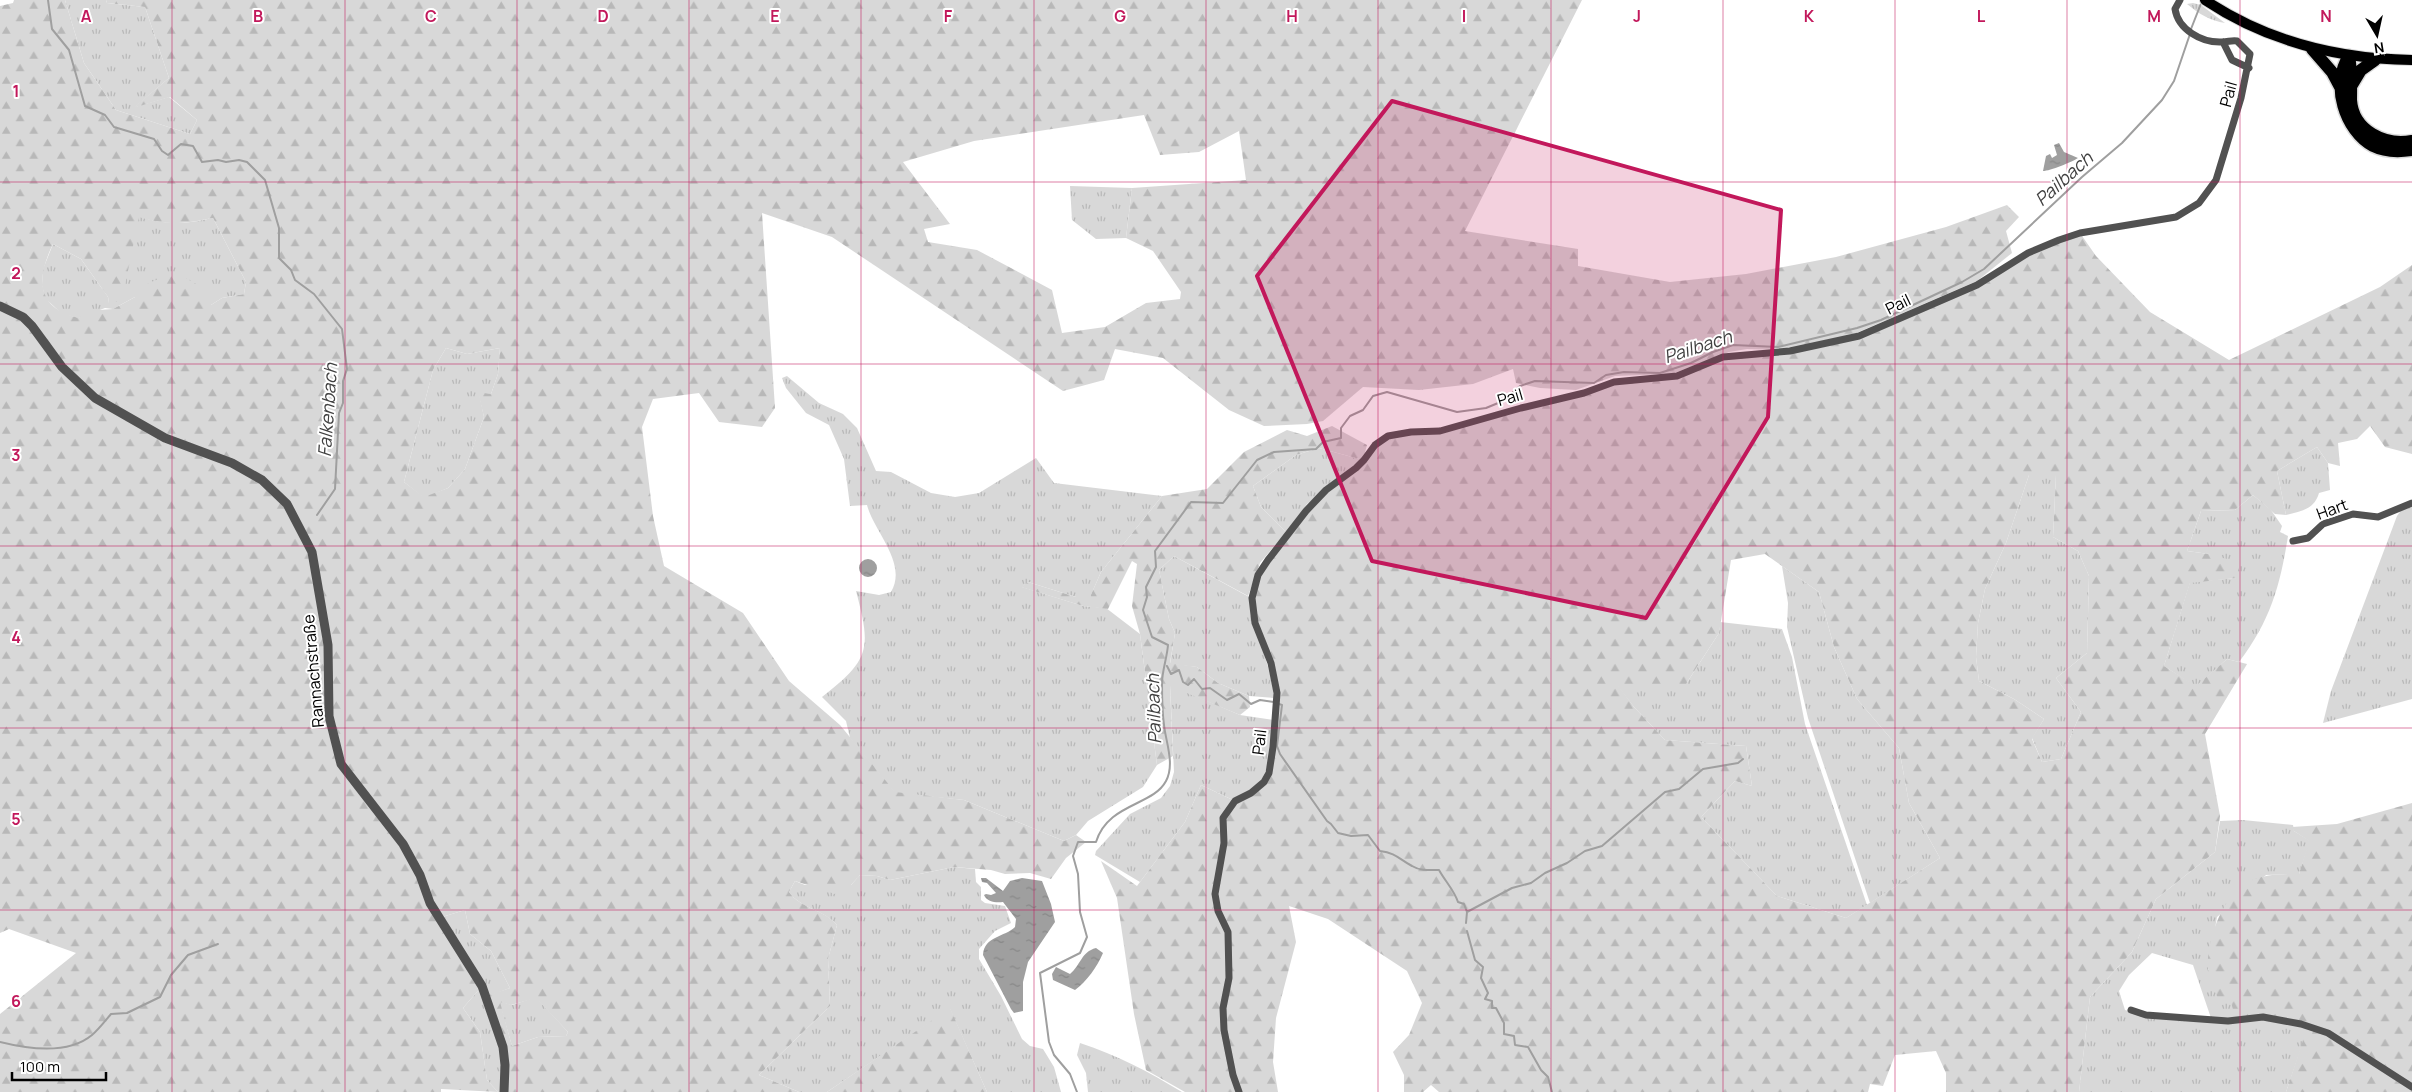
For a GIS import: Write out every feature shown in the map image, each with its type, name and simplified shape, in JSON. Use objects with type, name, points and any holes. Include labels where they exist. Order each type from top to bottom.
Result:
[{"type":"highway","points":[[2312,49],[2346,87],[2356,118],[2369,132],[2386,141],[2401,143],[2412,140]]},
{"type":"highway","points":[[2349,56],[2345,112],[2362,137],[2376,147],[2398,152],[2412,150]]},
{"type":"highway","points":[[2346,87],[2361,70],[2375,60]]},
{"type":"main road","points":[[2205,0],[2254,28],[2312,49],[2375,60],[2412,60]]},
{"type":"street","name":"Pail","points":[[1239,1092],[1233,1075],[1224,1030],[1223,1008],[1229,978],[1228,932],[1218,911],[1215,894],[1224,843],[1223,818],[1235,801],[1251,793],[1264,782],[1269,773],[1274,747],[1277,692],[1271,663],[1255,622],[1252,598],[1258,575],[1306,511],[1326,490],[1364,460],[1375,445],[1388,436],[1410,432],[1440,431],[1521,408],[1584,393],[1614,382],[1677,376],[1723,357],[1790,351],[1860,336],[1977,286],[2028,253],[2059,240],[2080,233],[2176,216],[2199,203],[2216,180],[2249,68],[2250,54],[2237,41],[2223,42],[2200,37],[2184,28],[2176,17],[2175,9],[2180,0]]},
{"type":"street","name":"Pail","points":[[2223,42],[2232,60],[2249,68]]},
{"type":"street","name":"Rannachstraße","points":[[0,306],[23,317],[32,326],[62,367],[95,398],[165,438],[232,463],[262,480],[287,504],[312,552],[328,645],[329,716],[341,764],[403,844],[420,875],[434,909],[482,986],[503,1048],[505,1065],[504,1092]]},
{"type":"street","name":"Hart","points":[[2293,541],[2308,538],[2323,524],[2353,514],[2378,516],[2412,503]]},
{"type":"street","points":[[2131,1010],[2146,1016],[2228,1021],[2263,1017],[2301,1024],[2328,1033],[2412,1087]]},
{"type":"highlighted area","points":[[1392,101],[1781,210],[1768,417],[1646,618],[1372,561],[1257,276]]},
{"type":"green space","points":[[14,0],[65,0],[84,63],[116,110],[190,134],[197,120],[170,97],[133,108],[169,78],[145,7],[107,3],[106,0],[1582,0],[1465,231],[1578,249],[1578,266],[1670,282],[1746,274],[1836,257],[1946,227],[2007,205],[2019,217],[2006,231],[2012,253],[1977,281],[1854,334],[1783,350],[1747,349],[1729,352],[1672,374],[1615,376],[1576,390],[1540,388],[1516,383],[1513,369],[1473,384],[1419,390],[1363,387],[1323,421],[1307,424],[1264,426],[1229,410],[1163,358],[1115,349],[1104,380],[1063,391],[832,237],[762,213],[775,408],[762,427],[719,422],[699,393],[653,399],[642,427],[653,516],[664,566],[743,613],[789,681],[840,725],[895,792],[964,800],[1064,841],[1076,835],[1086,842],[1066,858],[1051,879],[1030,873],[1005,874],[991,870],[954,867],[890,880],[877,876],[860,875],[851,885],[835,894],[795,881],[789,892],[794,898],[826,915],[837,925],[828,959],[830,1006],[759,1075],[799,1092],[504,1092],[505,1065],[486,996],[510,988],[491,951],[470,934],[465,910],[442,917],[482,980],[482,986],[463,1008],[480,1032],[487,1080],[498,1092],[441,1089],[441,1092],[0,1092],[0,1014],[76,953],[9,929],[0,933],[0,6],[13,3]],"holes":[[[1144,115],[1160,155],[1199,152],[1239,131],[1246,180],[1132,188],[1126,238],[1153,251],[1181,292],[1180,299],[1146,303],[1105,327],[1062,333],[1052,290],[977,250],[928,242],[924,229],[950,224],[903,162],[974,141]],[[139,217],[167,223],[193,222],[213,218],[246,282],[244,294],[222,298],[211,305],[205,289],[175,272],[137,290],[135,297],[113,309],[84,311],[79,318],[54,307],[47,299],[42,280],[47,257],[53,244],[81,259],[108,297],[109,304],[122,300]],[[446,348],[467,354],[500,348],[498,374],[491,394],[478,392],[484,417],[465,469],[448,488],[424,497],[404,482],[433,370]],[[536,998],[568,1032],[566,1036],[538,1037],[512,1046],[500,1002],[511,1005]]]},
{"type":"green space","points":[[65,0],[106,0],[107,3],[145,7],[169,78],[135,107],[169,97],[197,120],[190,134],[116,110],[84,63]]},
{"type":"green space","points":[[2187,4],[2201,5],[2225,23],[2205,16]]},
{"type":"green space","points":[[1070,186],[1132,188],[1126,238],[1096,239],[1072,220]]},
{"type":"green space","points":[[138,216],[167,223],[193,222],[213,218],[246,282],[244,294],[222,298],[211,305],[135,297],[113,309],[105,308],[79,318],[62,314],[45,298],[42,285],[43,269],[53,244],[81,259],[108,297],[109,303]]},
{"type":"green space","points":[[2080,233],[2096,256],[2150,312],[2229,360],[2380,287],[2412,265],[2412,454],[2385,447],[2370,426],[2357,439],[2338,443],[2340,466],[2328,463],[2317,447],[2277,471],[2286,515],[2275,514],[2253,495],[2235,510],[2201,511],[2187,551],[2209,554],[2240,563],[2236,578],[2190,583],[2164,666],[2196,686],[2227,659],[2247,664],[2205,734],[2220,816],[2215,852],[2156,899],[2132,952],[2090,997],[2079,1092],[1946,1092],[1946,1073],[1936,1051],[1895,1055],[1883,1086],[1870,1084],[1868,1092],[1439,1092],[1431,1085],[1423,1092],[1404,1092],[1404,1075],[1393,1052],[1409,1035],[1422,1003],[1407,971],[1328,919],[1289,906],[1296,942],[1276,1018],[1273,1062],[1278,1092],[1185,1092],[1146,1070],[1134,1014],[1117,898],[1101,861],[1137,886],[1185,822],[1201,785],[1235,801],[1251,793],[1269,773],[1277,693],[1255,623],[1255,584],[1306,511],[1388,436],[1440,431],[1603,385],[1669,377],[1709,362],[1839,341],[1960,293],[2015,261]],"holes":[[[2029,475],[2056,475],[2053,537],[2078,551],[2089,576],[2087,653],[2056,678],[2081,712],[2061,759],[2042,762],[2032,739],[2044,719],[2014,699],[1979,681],[1976,657],[1978,623],[1985,589],[2006,543]],[[1765,554],[1819,592],[1834,647],[1857,699],[1899,748],[1909,803],[1940,858],[1846,918],[1777,896],[1701,817],[1735,781],[1752,786],[1746,746],[1665,740],[1634,707],[1617,684],[1686,684],[1719,633],[1731,560]]]},
{"type":"green space","points":[[446,348],[467,354],[500,348],[498,374],[491,394],[479,393],[484,417],[465,469],[448,488],[424,498],[404,482],[433,370]]},
{"type":"green space","points":[[787,376],[819,403],[843,414],[857,428],[876,471],[891,472],[931,493],[955,497],[979,493],[1036,458],[1054,483],[1162,496],[1101,572],[1090,597],[1076,597],[1028,582],[1022,587],[1083,606],[1106,608],[1140,634],[1157,765],[1143,787],[1088,821],[1076,835],[1064,841],[964,800],[895,793],[850,738],[846,721],[822,697],[850,672],[858,662],[863,651],[865,640],[864,626],[856,591],[879,595],[891,592],[895,581],[893,559],[867,505],[850,506],[844,459],[829,425],[806,413],[786,388],[782,378]]},
{"type":"green space","points":[[1332,426],[1367,445],[1363,460],[1319,448],[1296,455],[1253,486],[1261,507],[1286,532],[1260,563],[1248,596],[1174,556],[1159,570],[1169,619],[1175,633],[1170,663],[1197,667],[1218,683],[1249,696],[1250,707],[1240,715],[1170,686],[1173,756],[1157,765],[1140,634],[1132,606],[1137,564],[1132,561],[1108,609],[1083,606],[1021,587],[1028,582],[1076,597],[1090,597],[1101,572],[1162,496],[1207,489],[1244,452],[1287,430],[1307,436]]},
{"type":"green space","points":[[2317,447],[2328,463],[2330,490],[2319,493],[2314,503],[2306,509],[2286,515],[2277,471]]},
{"type":"green space","points":[[1319,448],[1363,460],[1307,504],[1286,532],[1261,507],[1253,486],[1296,455]]},
{"type":"green space","points":[[2029,475],[2056,475],[2053,537],[2078,551],[2089,576],[2087,653],[2056,678],[2081,712],[2061,759],[2042,762],[2032,738],[2044,719],[2014,699],[1979,681],[1976,657],[1978,623],[1985,589],[2006,543]]},
{"type":"green space","points":[[2253,495],[2271,510],[2282,526],[2280,532],[2288,536],[2277,587],[2259,632],[2239,662],[2227,659],[2196,687],[2164,666],[2190,582],[2236,578],[2209,554],[2187,551],[2201,511],[2235,510]]},
{"type":"green space","points":[[2412,505],[2412,699],[2323,723],[2331,691],[2397,516],[2402,509]]},
{"type":"green space","points":[[1174,556],[1251,598],[1255,625],[1270,673],[1274,698],[1249,696],[1218,683],[1197,667],[1170,664],[1175,633],[1169,619],[1159,570]]},
{"type":"green space","points":[[1782,566],[1819,592],[1834,647],[1857,699],[1899,748],[1909,803],[1940,858],[1870,903],[1808,718],[1787,627],[1788,603]]},
{"type":"green space","points":[[1720,622],[1782,629],[1792,657],[1805,724],[1867,905],[1846,918],[1777,896],[1701,817],[1735,781],[1752,786],[1746,746],[1665,740],[1634,707],[1616,684],[1686,684],[1719,633]]},
{"type":"green space","points":[[1170,685],[1240,715],[1274,720],[1269,757],[1260,782],[1252,790],[1233,800],[1201,785],[1185,822],[1140,882],[1095,855],[1096,851],[1130,814],[1161,798],[1170,786],[1174,772]]},
{"type":"green space","points":[[2412,803],[2412,1092],[2286,1092],[2308,1025],[2235,1017],[2231,1002],[2219,1002],[2208,968],[2210,945],[2218,919],[2232,896],[2240,887],[2250,881],[2280,874],[2299,874],[2309,841],[2294,831],[2292,827],[2337,824]]},
{"type":"green space","points":[[2243,820],[2293,825],[2294,831],[2310,841],[2299,874],[2266,875],[2217,917],[2208,969],[2231,1002],[2309,1025],[2286,1092],[2079,1092],[2090,997],[2132,952],[2156,899],[2215,852],[2220,821]],"holes":[[[2152,953],[2193,965],[2212,1021],[2148,1017],[2125,1010],[2119,991],[2129,975]]]},
{"type":"green space","points":[[954,867],[975,869],[976,882],[981,887],[981,900],[985,903],[1005,906],[1011,923],[995,931],[979,949],[979,959],[1001,996],[1022,1039],[1030,1046],[1043,1049],[1054,1067],[1061,1092],[987,1092],[950,1009],[827,1092],[799,1092],[759,1075],[830,1006],[828,959],[837,925],[825,915],[794,898],[789,892],[795,881],[805,885],[851,885],[860,875],[877,876],[890,880]]},
{"type":"green space","points":[[465,910],[470,934],[491,951],[510,988],[486,997],[503,1047],[504,1092],[498,1092],[487,1080],[480,1032],[463,1008],[482,986],[482,980],[442,917]]},
{"type":"green space","points":[[536,997],[568,1032],[566,1036],[538,1037],[512,1046],[499,1001],[512,1005]]},
{"type":"green space","points":[[950,1008],[987,1092],[827,1092]]},
{"type":"green space","points":[[1080,1043],[1133,1065],[1182,1092],[1088,1092],[1086,1073],[1077,1055]]},
{"type":"water","points":[[2059,143],[2064,152],[2078,158],[2051,170],[2043,171],[2046,156],[2050,154],[2052,158],[2057,155],[2054,145]]},
{"type":"water","points":[[864,559],[872,559],[877,564],[875,575],[864,577],[859,572],[859,564]]},
{"type":"water","points":[[981,878],[986,878],[1003,891],[1010,881],[1022,878],[1042,881],[1051,904],[1055,922],[1028,962],[1023,982],[1023,1011],[1014,1013],[1011,1009],[983,955],[984,949],[991,940],[1015,927],[1016,919],[1003,902],[992,902],[985,897],[984,895],[986,894],[996,893],[987,883],[982,882]]},
{"type":"water","points":[[1096,948],[1103,953],[1101,958],[1088,978],[1075,990],[1053,980],[1052,974],[1056,967],[1070,974],[1087,952]]},
{"type":"waterway","name":"Falkenbach","points":[[48,0],[52,29],[69,50],[85,106],[105,115],[114,127],[154,139],[162,151],[168,155],[181,144],[193,146],[202,162],[218,160],[247,162],[265,180],[279,228],[279,258],[291,270],[295,280],[314,294],[342,329],[347,369],[343,381],[343,403],[339,413],[335,489],[317,515]]},
{"type":"waterway","name":"Pailbach","points":[[2191,29],[2202,1]]},
{"type":"waterway","name":"Pailbach","points":[[1077,1092],[1070,1074],[1054,1055],[1049,1042],[1040,973],[1080,953],[1087,937],[1080,912],[1078,874],[1073,856],[1078,842],[1096,842],[1102,829],[1110,820],[1120,812],[1151,796],[1160,789],[1169,774],[1170,761],[1162,704],[1163,674],[1168,645],[1152,637],[1143,610],[1147,597],[1146,587],[1156,567],[1155,551],[1191,502],[1223,503],[1257,460],[1274,452],[1316,449],[1323,442],[1341,438],[1341,428],[1350,416],[1363,410],[1373,396],[1387,392],[1457,412],[1486,408],[1503,401],[1520,386],[1535,381],[1594,383],[1606,375],[1624,372],[1660,373],[1691,363],[1733,345],[1778,347],[1857,328],[1881,320],[1962,282],[1984,269],[2082,177],[2122,143],[2162,100],[2174,81],[2190,34]]},
{"type":"waterway","points":[[1167,666],[1171,674],[1179,670],[1183,682],[1188,685],[1194,679],[1202,689],[1210,688],[1227,700],[1239,694],[1251,704],[1260,700],[1274,702]]},
{"type":"waterway","points":[[1279,704],[1282,705],[1277,746],[1280,754],[1327,821],[1338,833],[1351,836],[1368,835],[1380,851],[1394,855],[1415,868],[1439,870],[1458,902],[1464,904],[1467,912],[1466,923]]},
{"type":"waterway","points":[[1467,912],[1512,888],[1531,883],[1585,851],[1602,846],[1665,792],[1679,789],[1703,769],[1738,763],[1743,759]]},
{"type":"waterway","points":[[1467,931],[1475,960],[1483,967],[1481,978],[1488,993],[1485,999],[1492,1001],[1492,1008],[1496,1008],[1504,1023],[1504,1034],[1514,1036],[1515,1045],[1528,1047],[1541,1070],[1548,1077],[1552,1092]]},
{"type":"waterway","points":[[0,1042],[23,1047],[48,1049],[71,1046],[95,1033],[111,1014],[127,1013],[160,997],[171,975],[188,955],[218,944]]}]
